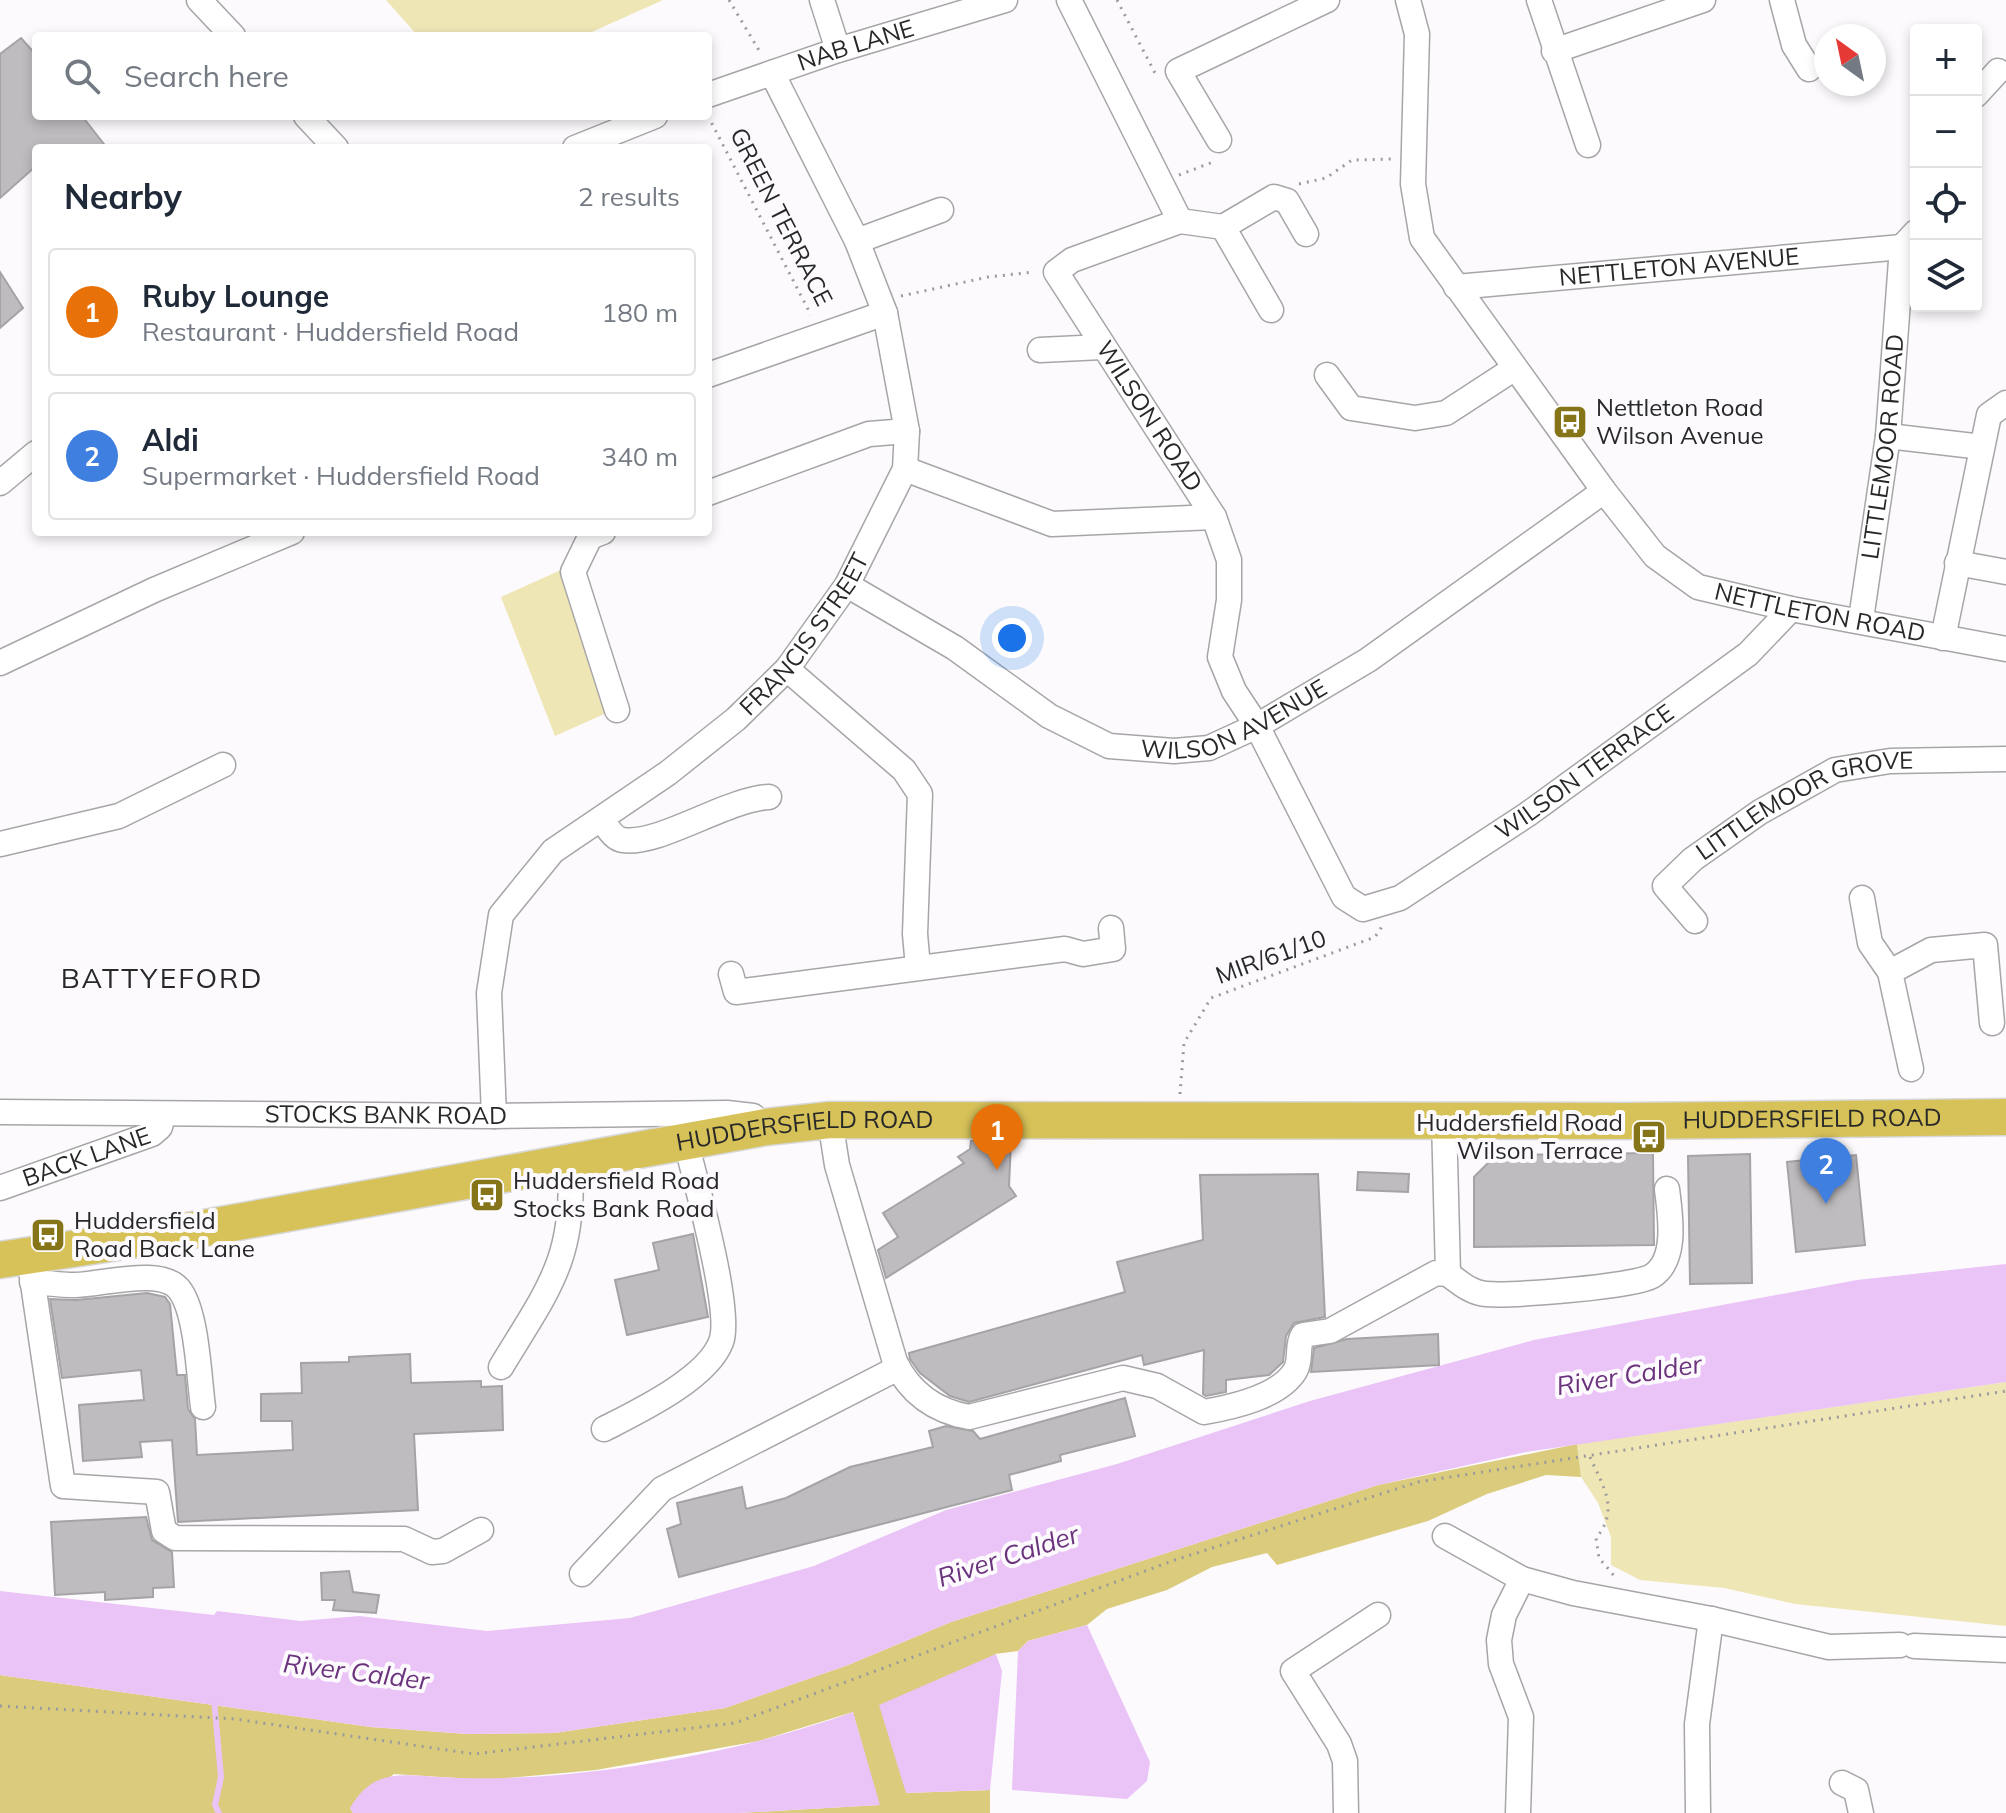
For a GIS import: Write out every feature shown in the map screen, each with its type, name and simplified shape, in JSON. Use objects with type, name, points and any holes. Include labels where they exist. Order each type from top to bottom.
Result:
[{"type":"highway","name":"HUDDERSFIELD ROAD","points":[[20,1266],[570,1162],[766,1127],[830,1120],[1658,1121],[2006,1117]]},
{"type":"street","points":[[199,0],[229,32]]},
{"type":"street","points":[[822,0],[838,50]]},
{"type":"street","name":"NAB LANE","points":[[712,94],[838,50],[1005,0]]},
{"type":"street","points":[[1069,0],[1180,221]]},
{"type":"street","points":[[1219,140],[1178,71],[1327,0]]},
{"type":"street","name":"NETTLETON ROAD","points":[[1408,0],[1417,34],[1413,184],[1422,238],[1604,491],[1655,556],[1698,587],[1791,609],[1861,619],[2006,649]]},
{"type":"street","points":[[1539,0],[1588,145]]},
{"type":"street","points":[[1554,51],[1703,0]]},
{"type":"street","points":[[1782,0],[1794,45],[1809,69]]},
{"type":"street","points":[[1982,88],[1998,71]]},
{"type":"street","name":"FRANCIS STREET","points":[[494,1116],[489,993],[501,915],[553,851],[668,773],[736,719],[787,669],[847,585],[905,469],[907,431],[884,308],[857,241],[772,73]]},
{"type":"street","points":[[310,120],[332,144]]},
{"type":"street","points":[[585,144],[645,120]]},
{"type":"street","points":[[1056,272],[1072,260],[1180,221],[1223,227],[1274,197],[1287,201],[1306,234]]},
{"type":"street","points":[[857,241],[941,210]]},
{"type":"street","points":[[1223,227],[1271,310]]},
{"type":"street","name":"NETTLETON AVENUE","points":[[1456,287],[1909,239]]},
{"type":"street","name":"LITTLEMOOR ROAD","points":[[1861,619],[1888,436],[1909,239]]},
{"type":"street","name":"WILSON ROAD","points":[[1056,272],[1214,517],[1229,560],[1229,600],[1220,657],[1234,691],[1257,726],[1344,897],[1363,909]]},
{"type":"street","points":[[712,374],[822,335],[884,308]]},
{"type":"street","points":[[1040,350],[1102,347]]},
{"type":"street","points":[[1327,375],[1351,408],[1415,418],[1446,413],[1515,368]]},
{"type":"street","points":[[1943,638],[1989,415],[2006,403]]},
{"type":"street","points":[[712,492],[869,434],[907,431]]},
{"type":"street","points":[[1888,436],[1982,447]]},
{"type":"street","points":[[0,483],[32,456]]},
{"type":"street","points":[[905,469],[1052,524],[1214,517]]},
{"type":"street","name":"WILSON AVENUE","points":[[847,585],[955,648],[1049,716],[1109,746],[1174,751],[1209,748],[1257,726],[1368,660],[1604,491]]},
{"type":"street","points":[[0,663],[154,590],[282,536]]},
{"type":"street","points":[[593,536],[573,572],[617,710]]},
{"type":"street","points":[[1957,563],[2006,572]]},
{"type":"street","name":"WILSON TERRACE","points":[[1363,909],[1400,898],[1528,814],[1748,654],[1791,609]]},
{"type":"street","points":[[787,669],[904,770],[920,794],[915,934],[918,967]]},
{"type":"street","name":"LITTLEMOOR GROVE","points":[[1695,921],[1665,886],[1693,859],[1760,812],[1835,770],[1890,761],[2006,759]]},
{"type":"street","points":[[0,844],[119,816],[223,765]]},
{"type":"street","points":[[601,819],[618,839],[626,841],[660,833],[739,801],[769,797]]},
{"type":"street","points":[[1862,898],[1870,943],[1890,972],[1899,1002],[1911,1069]]},
{"type":"street","points":[[731,974],[736,992],[1065,949],[1083,954],[1113,949],[1111,928]]},
{"type":"street","points":[[1890,972],[1931,950],[1995,945],[1989,979],[1992,1023]]},
{"type":"street","name":"STOCKS BANK ROAD","points":[[0,1112],[494,1116],[727,1113],[753,1116],[766,1127]]},
{"type":"street","name":"BACK LANE","points":[[0,1188],[152,1134],[160,1127],[163,1114]]},
{"type":"street","points":[[1444,1119],[1448,1274]]},
{"type":"street","points":[[830,1120],[837,1165],[902,1378],[931,1404],[947,1413],[969,1417],[1123,1378],[1157,1386],[1204,1412],[1231,1407],[1288,1380],[1297,1369],[1303,1335],[1330,1331],[1436,1273],[1448,1274],[1465,1287],[1484,1294],[1628,1283],[1652,1276],[1664,1262],[1672,1229],[1667,1189]]},
{"type":"street","points":[[604,1429],[641,1410],[690,1378],[721,1344],[724,1329],[717,1286],[686,1142]]},
{"type":"street","points":[[501,1367],[557,1274],[569,1230],[570,1162]]},
{"type":"street","points":[[203,1407],[188,1311],[181,1292],[170,1281],[149,1278],[76,1285],[20,1266],[63,1486],[157,1492],[164,1531],[175,1538],[404,1539],[432,1552],[443,1551],[481,1530]]},
{"type":"street","points":[[582,1574],[662,1489],[898,1368]]},
{"type":"street","points":[[1445,1536],[1522,1579],[1573,1593],[1711,1619],[1829,1647],[2006,1650]]},
{"type":"street","points":[[1518,1813],[1521,1717],[1501,1664],[1499,1640],[1504,1615],[1522,1579]]},
{"type":"street","points":[[1346,1813],[1345,1761],[1339,1744],[1293,1671],[1378,1615]]},
{"type":"street","points":[[1698,1813],[1697,1724],[1711,1619]]},
{"type":"street","points":[[1842,1783],[1856,1790],[1861,1813]]},
{"type":"path","points":[[729,0],[772,73]]},
{"type":"path","points":[[1117,0],[1158,79],[1178,71]]},
{"type":"path","name":"GREEN TERRACE","points":[[710,120],[822,335]]},
{"type":"path","points":[[1160,181],[1227,155],[1219,140]]},
{"type":"path","points":[[1288,186],[1326,178],[1352,160],[1413,158]]},
{"type":"path","points":[[884,308],[929,288],[988,277],[1056,272]]},
{"type":"path","name":"MIR/61/10","points":[[1177,1119],[1184,1043],[1211,998],[1375,937],[1400,898]]},
{"type":"path","points":[[0,1706],[235,1719],[474,1754],[735,1723],[1175,1560],[1418,1482],[2006,1391]]},
{"type":"path","points":[[1590,1455],[1610,1504],[1605,1527],[1596,1538],[1599,1558],[1609,1573],[1618,1579]]},
{"type":"shaded area","points":[[386,0],[663,0],[592,32],[414,32]]},
{"type":"shaded area","points":[[561,570],[611,711],[555,736],[501,597]]},
{"type":"shaded area","points":[[2006,1382],[2006,1626],[1795,1604],[1724,1588],[1640,1580],[1611,1565],[1611,1537],[1598,1503],[1581,1477],[1577,1444]]},
{"type":"shaded area","points":[[1577,1444],[1581,1477],[1546,1475],[1487,1494],[1428,1521],[1277,1565],[1267,1553],[1212,1567],[1167,1590],[1107,1609],[1087,1625],[1028,1641],[1018,1651],[995,1654],[906,1793],[990,1790],[990,1813],[738,1813],[879,1805],[853,1712],[759,1741],[596,1770],[487,1780],[394,1774],[350,1808],[353,1813],[0,1813],[0,1675],[371,1727],[468,1734],[554,1733],[725,1708],[848,1665],[951,1622],[1378,1485]]},
{"type":"water","name":"River Calder","points":[[2006,1264],[2006,1382],[1526,1452],[1378,1485],[951,1622],[848,1665],[725,1708],[554,1733],[468,1734],[371,1727],[0,1675],[0,1591],[214,1615],[217,1611],[301,1621],[359,1616],[487,1631],[630,1618],[814,1566],[946,1510],[1117,1464],[1310,1401],[1534,1340],[1857,1280]]},
{"type":"water","points":[[1087,1625],[1150,1762],[1147,1781],[1127,1799],[1012,1790],[1018,1651],[1028,1641]]},
{"type":"water","points":[[996,1654],[1002,1671],[990,1790],[906,1793],[879,1705]]},
{"type":"water","points":[[853,1712],[880,1805],[738,1813],[353,1813],[350,1808],[368,1787],[388,1777],[540,1776],[649,1764],[756,1741]]},
{"type":"building","points":[[21,38],[32,50],[32,120],[85,120],[104,144],[32,144],[32,170],[0,198],[0,54]]},
{"type":"building","points":[[0,272],[23,308],[0,328]]},
{"type":"building","points":[[971,1141],[1011,1141],[1009,1186],[1016,1196],[886,1278],[878,1250],[898,1237],[883,1213],[964,1163],[958,1157],[970,1149]]},
{"type":"building","points":[[1653,1153],[1654,1245],[1474,1247],[1474,1177],[1496,1155]]},
{"type":"building","points":[[1750,1154],[1752,1283],[1690,1284],[1688,1156]]},
{"type":"building","points":[[1856,1155],[1865,1245],[1796,1252],[1787,1162]]},
{"type":"building","points":[[1358,1172],[1409,1174],[1408,1192],[1357,1190]]},
{"type":"building","points":[[1318,1174],[1325,1317],[1294,1323],[1286,1336],[1283,1362],[1269,1375],[1226,1380],[1226,1392],[1206,1396],[1203,1394],[1204,1350],[1144,1365],[1142,1355],[969,1402],[950,1396],[920,1373],[910,1359],[909,1353],[1125,1292],[1117,1262],[1203,1240],[1200,1175]]},
{"type":"building","points":[[693,1234],[708,1317],[627,1335],[615,1280],[659,1270],[653,1243]]},
{"type":"building","points":[[147,1293],[165,1297],[170,1304],[177,1375],[185,1375],[188,1409],[195,1419],[197,1455],[293,1450],[292,1421],[261,1421],[261,1394],[302,1393],[301,1363],[349,1362],[349,1357],[410,1354],[411,1383],[481,1381],[481,1387],[502,1386],[503,1430],[414,1434],[418,1510],[178,1522],[172,1440],[140,1442],[142,1457],[83,1461],[79,1405],[144,1400],[141,1370],[62,1378],[50,1299],[76,1300]]},
{"type":"building","points":[[1438,1334],[1439,1365],[1311,1372],[1314,1348],[1347,1339]]},
{"type":"building","points":[[1125,1398],[1135,1436],[1060,1455],[1061,1461],[1009,1475],[1012,1490],[679,1577],[667,1529],[681,1524],[677,1503],[742,1487],[746,1509],[786,1498],[850,1467],[933,1447],[929,1431],[946,1426],[973,1431],[980,1439]]},
{"type":"building","points":[[146,1517],[152,1540],[172,1552],[174,1587],[153,1588],[153,1597],[105,1600],[105,1592],[55,1595],[51,1522]]},
{"type":"building","points":[[349,1571],[353,1592],[379,1595],[376,1613],[333,1610],[335,1600],[322,1600],[321,1573]]},
{"type":"waterway","points":[[214,1699],[221,1777],[215,1805],[219,1813]]},
{"type":"place","name":"Nettleton Road Wilson Avenue","points":[[1570,422]]},
{"type":"place","name":"Huddersfield Road Wilson Terrace","points":[[1649,1137]]},
{"type":"place","name":"Ruby Lounge","points":[[997,1170]]},
{"type":"place","name":"Huddersfield Road Stocks Bank Road","points":[[487,1195]]},
{"type":"place","name":"Aldi","points":[[1826,1204]]},
{"type":"place","name":"Huddersfield Road Back Lane","points":[[48,1235]]},
{"type":"district","name":"BATTYEFORD","points":[[162,978]]}]
